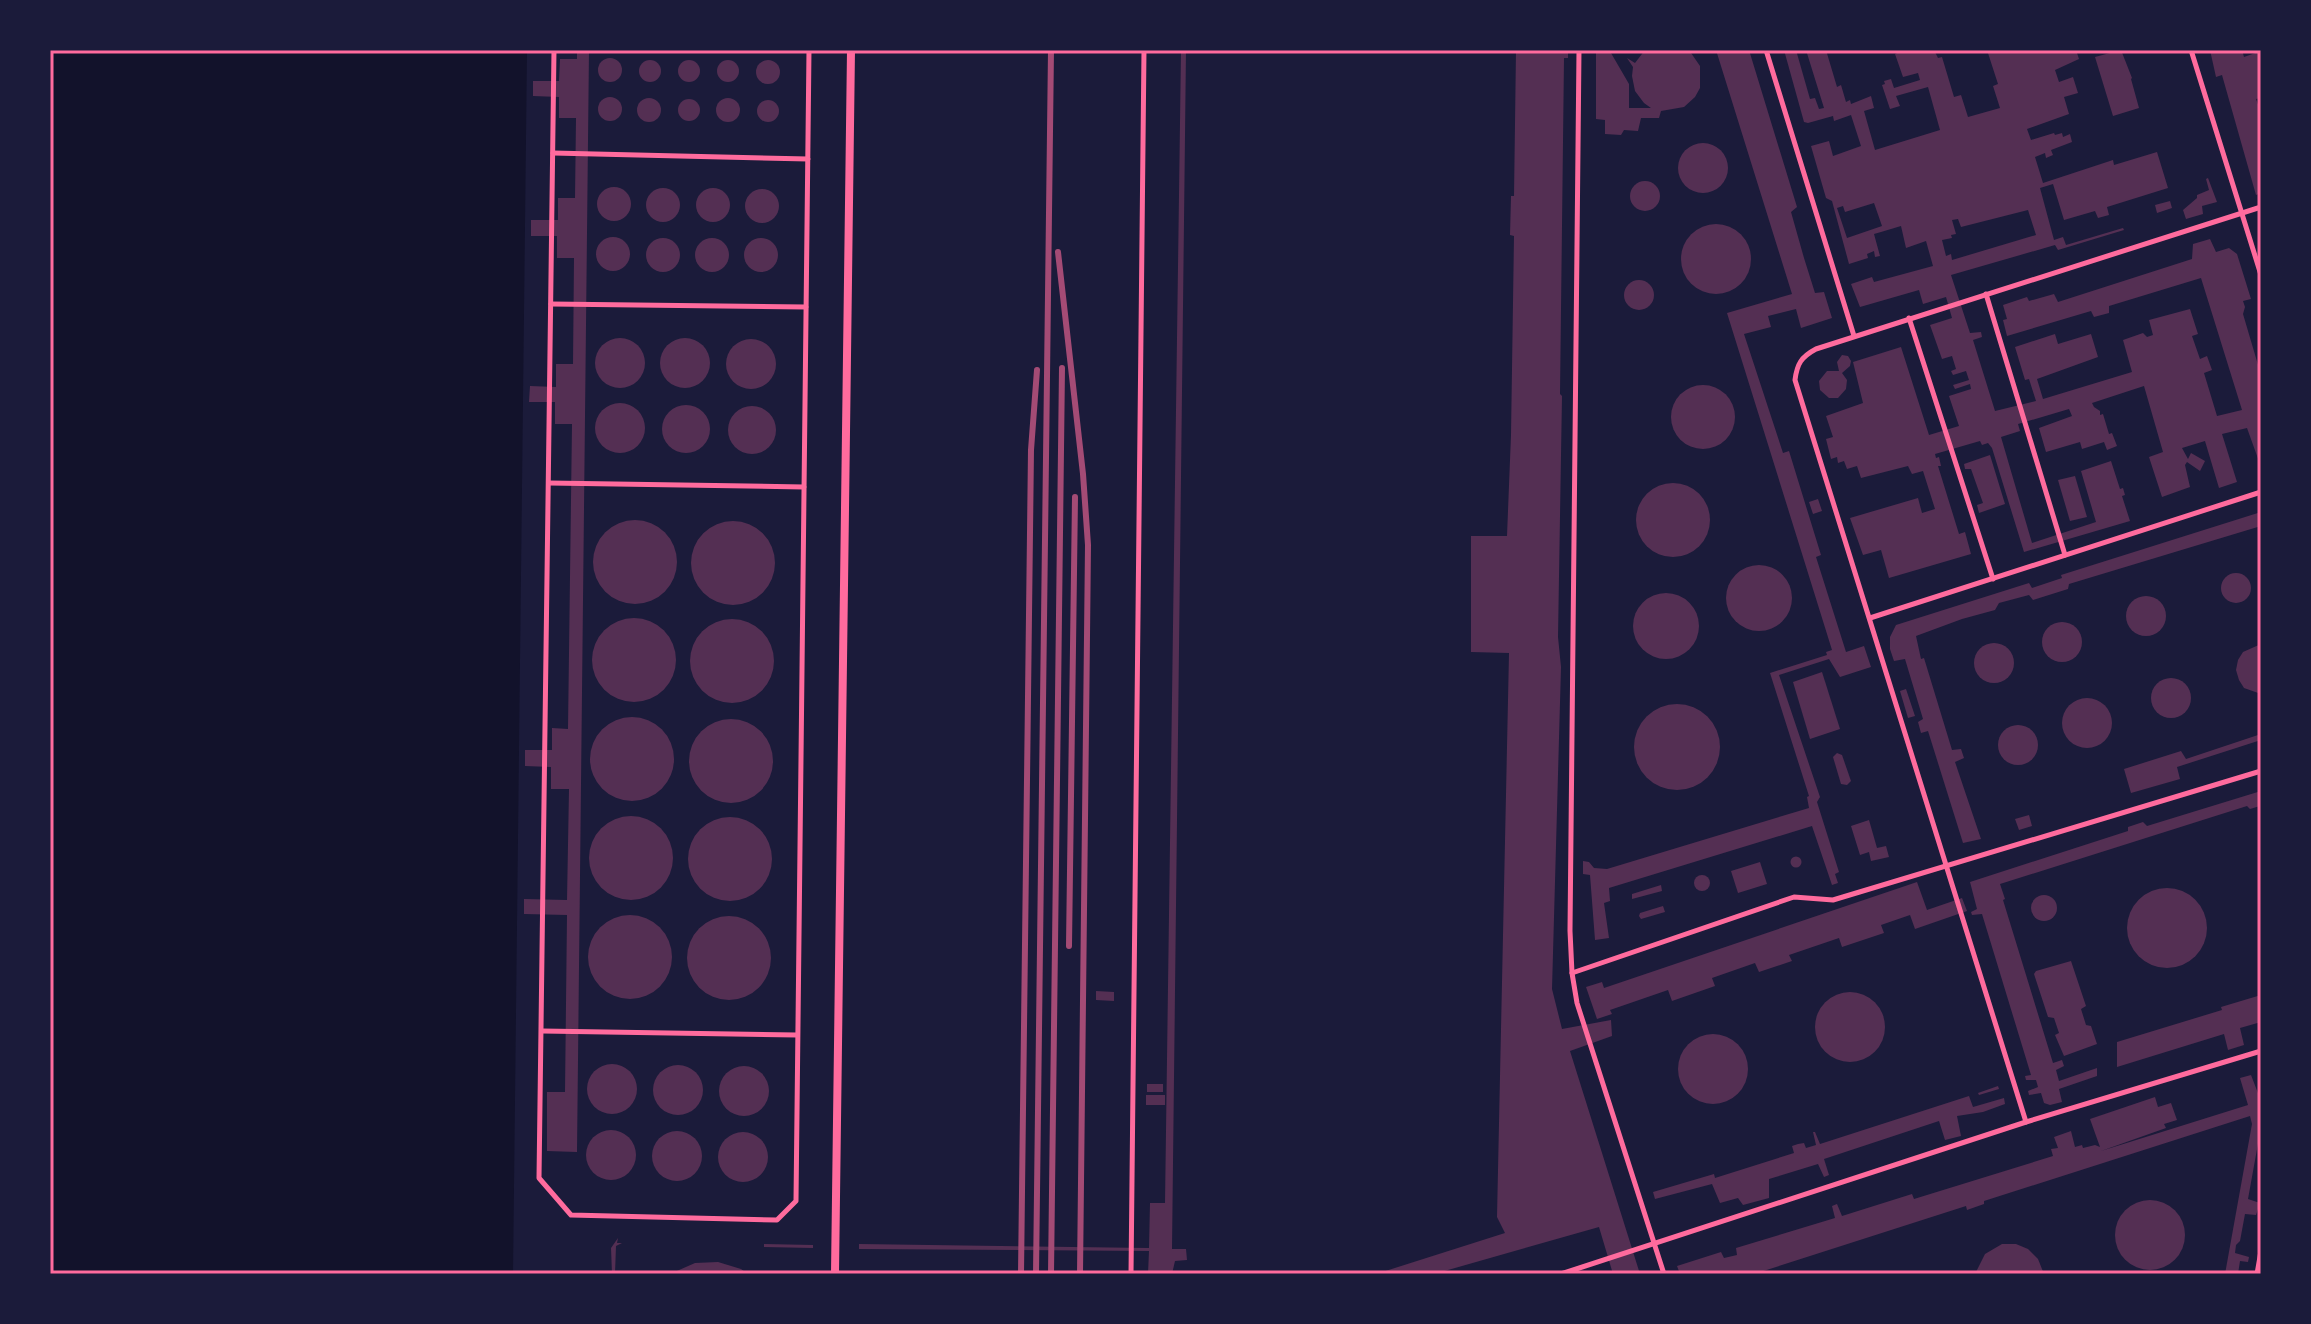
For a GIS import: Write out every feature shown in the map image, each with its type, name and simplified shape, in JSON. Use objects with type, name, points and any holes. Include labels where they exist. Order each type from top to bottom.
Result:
[{"type":"street","points":[[835,1274],[851,50]]},
{"type":"lane","points":[[554,50],[539,1178],[571,1215],[777,1220],[796,1201],[809,50]]},
{"type":"lane","points":[[1131,1274],[1144,50]]},
{"type":"lane","points":[[1579,50],[1572,973],[1577,1003],[1664,1274]]},
{"type":"lane","points":[[1766,50],[1854,336]]},
{"type":"lane","points":[[2191,50],[2261,275]]},
{"type":"lane","points":[[553,153],[808,159]]},
{"type":"lane","points":[[2026,1122],[1795,380],[1797,367],[1802,356],[1854,336],[2261,207]]},
{"type":"lane","points":[[1986,294],[2065,555]]},
{"type":"lane","points":[[551,304],[806,307]]},
{"type":"lane","points":[[1909,318],[1993,579]]},
{"type":"lane","points":[[549,483],[804,487]]},
{"type":"lane","points":[[1870,618],[2261,492]]},
{"type":"lane","points":[[1572,973],[1794,897],[1833,900],[2261,771]]},
{"type":"lane","points":[[542,1031],[797,1035]]},
{"type":"lane","points":[[1561,1274],[2026,1122],[2261,1051]]},
{"type":"lane","points":[[2257,1274],[2261,1251]]},
{"type":"shaded area","points":[[50,50],[527,50],[513,1274],[50,1274]]},
{"type":"building","points":[[577,50],[589,50],[577,1152],[547,1151],[547,1092],[565,1092],[567,915],[524,914],[524,899],[567,900],[569,789],[551,789],[551,767],[525,766],[525,750],[552,750],[552,728],[568,729],[572,424],[555,424],[555,402],[529,402],[530,386],[556,387],[556,364],[573,364],[574,258],[557,258],[557,236],[531,236],[531,220],[558,220],[558,198],[575,198],[576,118],[559,118],[559,97],[533,96],[533,81],[559,81],[560,59],[577,59]]},
{"type":"building","points":[[1181,50],[1186,50],[1172,1249],[1186,1249],[1187,1260],[1175,1261],[1172,1274],[1148,1274],[1149,1251],[859,1249],[859,1244],[1149,1248],[1150,1203],[1165,1203]]},
{"type":"building","points":[[1516,50],[1568,50],[1568,58],[1564,58],[1558,637],[1561,667],[1552,989],[1562,1029],[1611,1020],[1612,1036],[1570,1051],[1640,1274],[1613,1274],[1599,1227],[1434,1274],[1376,1274],[1505,1233],[1497,1217],[1509,653],[1471,652],[1471,536],[1507,536],[1514,236],[1510,235],[1511,196],[1514,196]]},
{"type":"building","points":[[1596,50],[1620,50],[1611,53],[1629,84],[1629,108],[1651,108],[1635,91],[1633,67],[1627,58],[1635,63],[1645,50],[1689,50],[1700,66],[1700,88],[1684,107],[1661,111],[1659,118],[1641,118],[1638,131],[1624,130],[1621,135],[1605,134],[1605,120],[1596,119]]},
{"type":"building","points":[[1716,50],[1749,50],[1797,207],[1791,212],[1804,258],[1815,293],[1824,292],[1832,318],[1801,328],[1796,309],[1768,316],[1771,327],[1744,334],[1783,453],[1789,451],[1821,555],[1816,557],[1846,652],[1864,646],[1871,667],[1840,677],[1829,659],[1779,675],[1820,797],[1817,802],[1839,872],[1835,874],[1838,883],[1832,885],[1812,826],[1609,888],[1610,901],[1604,903],[1609,938],[1595,940],[1590,875],[1583,874],[1583,861],[1594,868],[1607,869],[1809,808],[1809,796],[1770,673],[1827,655],[1826,652],[1832,650],[1727,313],[1792,294]]},
{"type":"building","points":[[1784,50],[1796,50],[1810,99],[1815,98],[1819,109],[1824,108],[1806,50],[1826,50],[1837,87],[1841,85],[1846,102],[1850,100],[1851,104],[1871,96],[1874,108],[1864,111],[1875,150],[1940,130],[1928,87],[1896,96],[1900,106],[1890,109],[1882,85],[1884,81],[1891,79],[1894,88],[1920,80],[1918,73],[1903,77],[1895,54],[1899,50],[1934,50],[1938,58],[1942,57],[1954,97],[1961,95],[1968,117],[2000,108],[1993,86],[1998,84],[1987,50],[2076,50],[2079,59],[2055,70],[2059,82],[2073,77],[2078,93],[2064,97],[2069,114],[2027,129],[2031,140],[2054,133],[2062,133],[2063,137],[2070,134],[2072,142],[2051,150],[2053,155],[2046,158],[2045,153],[2035,157],[2043,183],[2113,160],[2114,165],[2157,152],[2168,188],[2107,207],[2109,215],[2098,218],[2095,211],[2064,220],[2053,184],[2040,188],[2054,240],[2063,237],[2066,245],[2124,230],[2058,250],[2055,245],[1951,275],[1970,333],[1981,332],[1982,337],[1973,340],[1995,411],[2036,401],[2029,379],[2025,380],[2015,347],[2055,334],[2058,344],[2091,334],[2098,357],[2037,379],[2043,399],[2132,372],[2123,340],[2143,333],[2147,337],[2153,335],[2149,320],[2190,309],[2198,334],[2192,336],[2200,359],[2207,356],[2212,370],[2204,373],[2217,416],[2242,410],[2201,278],[2109,306],[2109,313],[2094,317],[2091,311],[2007,336],[2003,320],[2007,319],[2003,305],[2027,297],[2029,301],[2054,294],[2058,302],[2192,259],[2193,244],[2210,239],[2216,252],[2229,248],[2237,254],[2251,299],[2243,301],[2243,314],[2261,375],[2261,467],[2247,428],[2222,434],[2237,482],[2219,488],[2205,441],[2182,448],[2188,459],[2191,453],[2205,461],[2200,471],[2187,462],[2185,465],[2190,487],[2162,497],[2149,457],[2163,452],[2144,386],[2092,403],[2100,415],[2103,414],[2109,434],[2112,433],[2117,446],[2107,450],[2104,442],[2082,449],[2080,442],[2046,452],[2039,428],[2072,416],[2069,409],[2018,424],[2020,431],[2001,437],[2032,543],[2096,522],[2081,471],[2111,461],[2120,489],[2123,488],[2125,495],[2122,496],[2130,521],[2024,552],[1992,448],[1988,443],[1982,445],[1980,441],[1935,454],[1936,458],[1939,457],[1941,466],[1938,466],[1959,534],[1965,532],[1971,554],[1889,578],[1881,550],[1863,555],[1850,518],[1918,498],[1922,513],[1935,509],[1923,471],[1912,474],[1908,466],[1861,478],[1857,466],[1847,469],[1844,461],[1838,463],[1837,457],[1831,459],[1826,439],[1833,437],[1826,416],[1863,403],[1853,362],[1901,347],[1929,435],[1959,426],[1949,396],[1971,389],[1970,384],[1955,389],[1953,385],[1969,380],[1966,371],[1953,375],[1951,371],[1956,369],[1952,356],[1942,359],[1930,325],[1952,318],[1946,297],[1923,304],[1919,290],[1860,307],[1851,284],[1872,277],[1874,282],[1933,266],[1926,241],[1906,248],[1901,226],[1874,234],[1880,256],[1875,257],[1874,251],[1867,254],[1868,258],[1849,264],[1832,201],[1826,198],[1811,146],[1829,141],[1833,156],[1861,146],[1851,115],[1834,121],[1833,116],[1804,122]],"holes":[[[1874,203],[1882,226],[1847,238],[1837,208],[1843,206],[1845,212]],[[2028,210],[2036,235],[1952,260],[1951,254],[1946,256],[1942,240],[1956,234],[1952,220],[1958,219],[1961,227]]]},
{"type":"building","points":[[2121,50],[2139,108],[2113,116],[2095,57]]},
{"type":"building","points":[[2210,50],[2242,50],[2244,57],[2261,51],[2261,98],[2256,99],[2261,113],[2261,193],[2256,195],[2222,75],[2216,77]]},
{"type":"building","points":[[610,58],[618,62],[622,70],[618,78],[610,82],[602,78],[598,70],[602,62]]},
{"type":"building","points":[[650,60],[658,63],[661,71],[658,79],[650,82],[642,79],[639,71],[642,63]]},
{"type":"building","points":[[689,60],[697,63],[700,71],[697,79],[689,82],[681,79],[678,71],[681,63]]},
{"type":"building","points":[[724,60],[732,60],[739,71],[732,82],[724,82],[717,75],[717,67]]},
{"type":"building","points":[[768,60],[776,64],[780,72],[776,80],[768,84],[760,80],[756,72],[760,64]]},
{"type":"building","points":[[610,97],[618,101],[622,109],[618,117],[610,121],[602,117],[598,109],[602,101]]},
{"type":"building","points":[[649,98],[657,102],[661,110],[657,118],[649,122],[641,118],[637,110],[641,102]]},
{"type":"building","points":[[728,98],[739,105],[740,110],[733,121],[728,122],[717,115],[716,110],[723,99]]},
{"type":"building","points":[[689,99],[697,102],[700,110],[697,118],[689,121],[681,118],[678,110],[681,102]]},
{"type":"building","points":[[768,100],[776,103],[779,111],[776,119],[768,122],[760,119],[757,111],[760,103]]},
{"type":"building","points":[[1703,143],[1721,150],[1728,168],[1721,186],[1703,193],[1685,186],[1678,168],[1685,150]]},
{"type":"building","points":[[2208,178],[2217,202],[2202,206],[2203,214],[2186,219],[2183,210],[2197,195],[2209,190]]},
{"type":"building","points":[[1645,181],[1656,185],[1660,196],[1656,207],[1645,211],[1634,207],[1630,196],[1634,185]]},
{"type":"building","points":[[614,187],[626,192],[631,204],[626,216],[614,221],[602,216],[597,204],[602,192]]},
{"type":"building","points":[[663,188],[675,193],[680,205],[675,217],[663,222],[651,217],[646,205],[651,193]]},
{"type":"building","points":[[713,188],[725,193],[730,205],[725,217],[713,222],[701,217],[696,205],[701,193]]},
{"type":"building","points":[[762,189],[774,194],[779,206],[774,218],[762,223],[750,218],[745,206],[750,194]]},
{"type":"building","points":[[2170,201],[2172,208],[2157,213],[2155,205]]},
{"type":"building","points":[[1716,224],[1741,234],[1751,259],[1741,284],[1716,294],[1691,284],[1681,259],[1691,234]]},
{"type":"building","points":[[613,237],[625,242],[630,254],[625,266],[613,271],[601,266],[596,254],[601,242]]},
{"type":"building","points":[[663,238],[675,243],[680,255],[675,267],[663,272],[651,267],[646,255],[651,243]]},
{"type":"building","points":[[712,238],[724,243],[729,255],[724,267],[712,272],[700,267],[695,255],[700,243]]},
{"type":"building","points":[[761,238],[773,243],[778,255],[773,267],[761,272],[749,267],[744,255],[749,243]]},
{"type":"building","points":[[1639,280],[1650,284],[1654,295],[1650,306],[1639,310],[1628,306],[1624,295],[1628,284]]},
{"type":"building","points":[[620,338],[637,346],[645,363],[637,380],[620,388],[603,380],[595,363],[603,346]]},
{"type":"building","points":[[685,338],[703,345],[710,363],[703,381],[685,388],[667,381],[660,363],[667,345]]},
{"type":"building","points":[[751,339],[768,347],[776,364],[768,381],[751,389],[734,381],[726,364],[734,347]]},
{"type":"building","points":[[1842,355],[1848,356],[1851,361],[1842,373],[1847,380],[1846,389],[1838,398],[1829,398],[1820,390],[1819,381],[1827,371],[1839,371],[1837,362]]},
{"type":"building","points":[[1697,385],[1709,385],[1726,394],[1733,405],[1733,429],[1726,440],[1709,449],[1697,449],[1685,444],[1676,435],[1671,423],[1671,411],[1676,399],[1685,390]]},
{"type":"building","points":[[620,403],[637,411],[645,428],[637,445],[620,453],[603,445],[595,428],[603,411]]},
{"type":"building","points":[[686,405],[703,412],[710,429],[703,446],[686,453],[669,446],[662,429],[669,412]]},
{"type":"building","points":[[752,406],[761,407],[769,413],[775,421],[775,439],[769,447],[761,453],[752,454],[743,453],[735,447],[729,439],[728,430],[729,421],[735,413],[743,407]]},
{"type":"building","points":[[1990,455],[2005,504],[1979,513],[1977,505],[1983,503],[1971,469],[1965,469],[1964,464]]},
{"type":"building","points":[[2075,476],[2087,517],[2070,521],[2058,480]]},
{"type":"building","points":[[1673,483],[1694,489],[1704,499],[1710,520],[1704,541],[1694,551],[1673,557],[1652,551],[1642,541],[1636,520],[1642,499],[1652,489]]},
{"type":"building","points":[[1818,499],[1822,511],[1813,514],[1809,502]]},
{"type":"building","points":[[2261,512],[2261,526],[2069,584],[2068,589],[2033,600],[2029,595],[1999,603],[1995,610],[1916,636],[1952,750],[1961,749],[1964,758],[1955,762],[1981,839],[1963,843],[1928,731],[1921,733],[1918,722],[1923,719],[1905,659],[1894,661],[1890,649],[1890,637],[1896,625],[2029,583],[2032,588],[2062,578],[2061,575]]},
{"type":"building","points":[[635,520],[651,523],[665,532],[674,546],[677,562],[674,578],[665,592],[651,601],[635,604],[619,601],[605,592],[596,578],[593,562],[596,546],[605,532],[619,523]]},
{"type":"building","points":[[733,521],[756,528],[768,540],[775,563],[768,586],[756,598],[733,605],[710,598],[698,586],[691,563],[698,540],[710,528]]},
{"type":"building","points":[[1759,565],[1782,575],[1792,598],[1782,621],[1759,631],[1736,621],[1726,598],[1736,575]]},
{"type":"building","points":[[2236,573],[2247,577],[2251,588],[2247,599],[2236,603],[2225,599],[2221,588],[2225,577]]},
{"type":"building","points":[[1666,593],[1689,603],[1699,626],[1689,649],[1666,659],[1643,649],[1633,626],[1643,603]]},
{"type":"building","points":[[2146,596],[2160,602],[2166,616],[2160,630],[2146,636],[2132,630],[2126,616],[2132,602]]},
{"type":"building","points":[[634,618],[650,621],[664,630],[673,644],[676,660],[673,676],[664,690],[650,699],[634,702],[618,699],[604,690],[595,676],[592,660],[595,644],[604,630],[618,621]]},
{"type":"building","points":[[732,619],[748,622],[762,631],[771,645],[774,661],[771,677],[762,691],[748,700],[732,703],[716,700],[702,691],[693,677],[690,661],[693,645],[702,631],[716,622]]},
{"type":"building","points":[[2062,622],[2076,628],[2082,642],[2076,656],[2062,662],[2048,656],[2042,642],[2048,628]]},
{"type":"building","points":[[1994,643],[2008,649],[2014,663],[2008,677],[1994,683],[1980,677],[1974,663],[1980,649]]},
{"type":"building","points":[[2261,644],[2261,694],[2244,688],[2236,670],[2243,652]]},
{"type":"building","points":[[1822,672],[1840,729],[1810,739],[1793,682]]},
{"type":"building","points":[[2171,678],[2185,684],[2191,698],[2185,712],[2171,718],[2157,712],[2151,698],[2157,684]]},
{"type":"building","points":[[1906,689],[1915,716],[1908,718],[1900,691]]},
{"type":"building","points":[[2087,698],[2105,705],[2112,723],[2105,741],[2087,748],[2069,741],[2062,723],[2069,705]]},
{"type":"building","points":[[1669,704],[1685,704],[1708,716],[1717,730],[1720,747],[1717,764],[1708,778],[1685,790],[1669,790],[1653,783],[1641,771],[1634,755],[1634,739],[1641,723],[1653,711]]},
{"type":"building","points":[[632,717],[648,720],[662,729],[671,743],[674,759],[671,775],[662,789],[648,798],[632,801],[616,798],[602,789],[593,775],[590,759],[593,743],[602,729],[616,720]]},
{"type":"building","points":[[731,719],[747,722],[761,731],[770,745],[773,761],[770,777],[761,791],[747,800],[731,803],[715,800],[701,791],[692,777],[689,761],[692,745],[701,731],[715,722]]},
{"type":"building","points":[[2018,725],[2032,731],[2038,745],[2032,759],[2018,765],[2004,759],[1998,745],[2004,731]]},
{"type":"building","points":[[2261,734],[2261,740],[2177,767],[2180,779],[2131,793],[2124,769],[2181,751],[2186,759]]},
{"type":"building","points":[[1837,753],[1842,755],[1851,781],[1847,785],[1841,784],[1833,757]]},
{"type":"building","points":[[2261,791],[2260,806],[2250,809],[2247,806],[2000,884],[2053,1063],[2062,1060],[2064,1066],[2056,1070],[2059,1081],[2097,1068],[2097,1076],[2059,1089],[2062,1102],[2050,1105],[2044,1103],[2041,1093],[2029,1095],[2028,1091],[2038,1087],[2036,1080],[2026,1080],[2025,1076],[2031,1075],[1982,914],[1972,915],[1971,912],[1977,909],[1970,882],[2128,831],[2128,827],[2143,822],[2147,826]]},
{"type":"building","points":[[2029,815],[2032,826],[2019,830],[2015,819]]},
{"type":"building","points":[[631,816],[647,819],[661,828],[670,842],[673,858],[670,874],[661,888],[647,897],[631,900],[615,897],[601,888],[592,874],[589,858],[592,842],[601,828],[615,819]]},
{"type":"building","points":[[730,817],[753,824],[765,836],[772,859],[765,882],[753,894],[730,901],[707,894],[695,882],[688,859],[695,836],[707,824]]},
{"type":"building","points":[[1869,820],[1877,848],[1886,846],[1889,857],[1871,861],[1869,852],[1860,855],[1851,826]]},
{"type":"building","points":[[1796,857],[1801,862],[1796,867],[1791,862]]},
{"type":"building","points":[[1760,862],[1767,884],[1738,893],[1731,871]]},
{"type":"building","points":[[1699,875],[1705,875],[1710,883],[1708,889],[1699,891],[1694,886],[1694,880]]},
{"type":"building","points":[[1917,882],[1927,910],[1962,898],[1967,911],[1915,929],[1910,915],[1881,925],[1884,933],[1842,947],[1839,938],[1789,955],[1792,961],[1759,972],[1755,963],[1712,978],[1715,986],[1672,1001],[1668,990],[1610,1010],[1612,1014],[1597,1019],[1586,987],[1602,982],[1604,988]]},
{"type":"building","points":[[1661,885],[1662,891],[1632,899],[1632,894]]},
{"type":"building","points":[[2167,888],[2182,891],[2195,900],[2204,913],[2207,928],[2204,943],[2195,956],[2182,965],[2167,968],[2152,965],[2139,956],[2130,943],[2127,928],[2130,913],[2139,900],[2152,891]]},
{"type":"building","points":[[2044,895],[2053,899],[2057,908],[2053,917],[2044,921],[2035,917],[2031,908],[2035,899]]},
{"type":"building","points":[[1663,906],[1665,912],[1641,919],[1639,916],[1640,913]]},
{"type":"building","points":[[630,915],[646,918],[660,927],[669,941],[672,957],[669,973],[660,987],[646,996],[630,999],[614,996],[600,987],[591,973],[588,957],[591,941],[600,927],[614,918]]},
{"type":"building","points":[[729,916],[745,919],[759,928],[768,942],[771,958],[768,974],[759,988],[745,997],[729,1000],[713,997],[699,988],[690,974],[687,958],[690,942],[699,928],[713,919]]},
{"type":"building","points":[[2071,961],[2086,1006],[2081,1009],[2086,1025],[2091,1026],[2097,1044],[2064,1056],[2055,1035],[2059,1033],[2054,1018],[2048,1017],[2034,974]]},
{"type":"building","points":[[1096,991],[1114,992],[1114,1001],[1096,1000]]},
{"type":"building","points":[[1850,992],[1875,1002],[1885,1027],[1875,1052],[1850,1062],[1825,1052],[1815,1027],[1825,1002]]},
{"type":"building","points":[[2261,995],[2261,1022],[2240,1028],[2244,1045],[2228,1050],[2224,1034],[2117,1067],[2117,1042]]},
{"type":"building","points":[[1713,1034],[1738,1044],[1748,1069],[1738,1094],[1713,1104],[1688,1094],[1678,1069],[1688,1044]]},
{"type":"building","points":[[612,1064],[630,1071],[637,1089],[630,1107],[612,1114],[594,1107],[587,1089],[594,1071]]},
{"type":"building","points":[[678,1065],[695,1073],[703,1090],[695,1107],[678,1115],[661,1107],[653,1090],[661,1073]]},
{"type":"building","points":[[744,1066],[762,1073],[769,1091],[762,1109],[744,1116],[726,1109],[719,1091],[726,1073]]},
{"type":"building","points":[[2251,1075],[2261,1101],[2261,1127],[2248,1199],[2260,1203],[2256,1215],[2245,1214],[2235,1253],[2249,1257],[2248,1262],[2240,1261],[2238,1274],[2225,1274],[2252,1124],[2250,1116],[1984,1201],[1984,1204],[1967,1210],[1966,1206],[1754,1274],[1680,1274],[1677,1266],[1721,1252],[1724,1258],[1737,1255],[1736,1248],[1835,1218],[1832,1206],[1837,1204],[1842,1216],[1912,1194],[1914,1199],[2053,1156],[2051,1149],[2058,1148],[2054,1137],[2071,1131],[2075,1147],[2100,1147],[2090,1119],[2155,1097],[2158,1107],[2171,1103],[2177,1120],[2164,1124],[2166,1128],[2101,1151],[2248,1105],[2240,1078]]},
{"type":"building","points":[[1147,1084],[1163,1084],[1163,1092],[1147,1092]]},
{"type":"building","points":[[1998,1086],[1999,1089],[1978,1093]]},
{"type":"building","points":[[1146,1095],[1165,1095],[1165,1105],[1146,1105]]},
{"type":"building","points":[[1969,1096],[1973,1107],[2004,1098],[2005,1104],[1983,1112],[1957,1116],[1961,1136],[1945,1140],[1939,1121],[1824,1159],[1829,1175],[1824,1177],[1818,1164],[1769,1179],[1769,1198],[1743,1205],[1738,1198],[1720,1203],[1712,1184],[1655,1199],[1653,1192],[1714,1174],[1715,1178],[1794,1153],[1792,1146],[1798,1144],[1804,1143],[1806,1148],[1816,1145],[1813,1132],[1820,1144]]},
{"type":"building","points":[[611,1130],[629,1137],[636,1155],[629,1173],[611,1180],[593,1173],[586,1155],[593,1137]]},
{"type":"building","points":[[677,1131],[695,1138],[702,1156],[695,1174],[677,1181],[659,1174],[652,1156],[659,1138]]},
{"type":"building","points":[[743,1132],[761,1139],[768,1157],[761,1175],[743,1182],[725,1175],[718,1157],[725,1139]]},
{"type":"building","points":[[2150,1200],[2175,1210],[2185,1235],[2175,1260],[2150,1270],[2125,1260],[2115,1235],[2125,1210]]},
{"type":"building","points":[[618,1238],[617,1243],[622,1243],[616,1246],[615,1274],[612,1274],[611,1248]]},
{"type":"building","points":[[764,1244],[813,1245],[813,1248],[764,1247]]},
{"type":"building","points":[[2002,1244],[2016,1244],[2028,1249],[2038,1259],[2044,1274],[1975,1274],[1985,1254]]},
{"type":"building","points":[[718,1262],[748,1274],[670,1274],[695,1263]]},
{"type":"railway","points":[[1036,1274],[1051,50]]},
{"type":"railway","points":[[1058,252],[1088,545],[1080,1274]]},
{"type":"railway","points":[[1051,1274],[1062,368]]},
{"type":"railway","points":[[1021,1274],[1031,450],[1037,370]]},
{"type":"railway","points":[[1069,946],[1075,497]]}]
